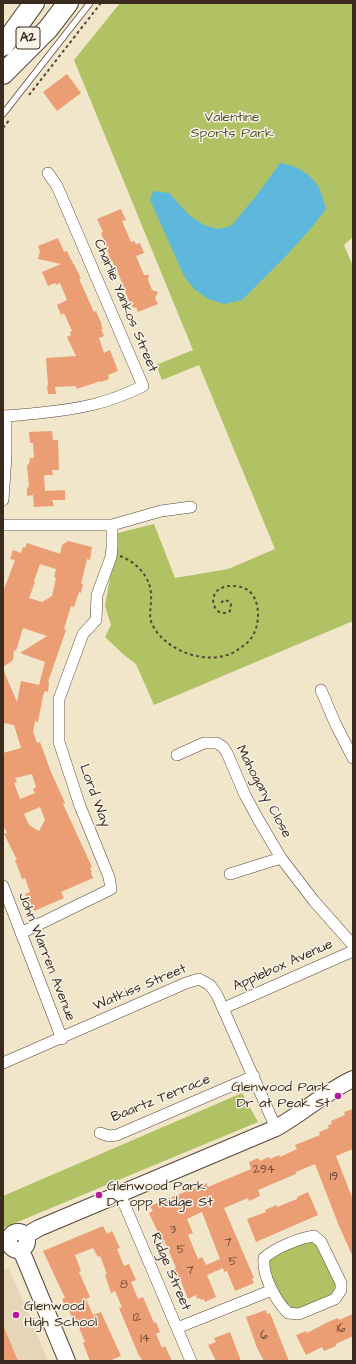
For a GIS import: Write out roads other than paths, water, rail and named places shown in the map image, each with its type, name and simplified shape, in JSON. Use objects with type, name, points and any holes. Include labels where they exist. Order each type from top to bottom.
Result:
[{"type":"highway","points":[[3,42],[28,3]]},
{"type":"highway","name":"A2","points":[[3,46],[34,3]]},
{"type":"highway","name":"A2","points":[[3,73],[53,3]]},
{"type":"highway","points":[[3,73],[48,29],[68,3]]},
{"type":"street","name":"Charlie Yankos Street","points":[[4,416],[75,409],[105,403],[126,395],[143,386],[57,186],[48,173]]},
{"type":"street","points":[[3,500],[6,456],[4,416]]},
{"type":"street","points":[[3,525],[112,526],[161,511],[191,507]]},
{"type":"street","name":"Lord Way","points":[[21,933],[111,889],[108,877],[80,806],[59,742],[59,699],[83,634],[96,620],[97,595],[112,553],[112,526]]},
{"type":"street","points":[[321,690],[335,724],[353,758]]},
{"type":"street","name":"Mahogany Close","points":[[177,755],[204,743],[218,743],[223,747],[245,795],[282,858],[314,902],[353,946]]},
{"type":"street","points":[[230,874],[282,858]]},
{"type":"street","name":"John Warren Avenue","points":[[3,886],[62,1038]]},
{"type":"street","name":"Applebox Avenue","points":[[224,1008],[353,951]]},
{"type":"street","name":"Watkiss Street","points":[[3,1064],[186,983],[199,979],[210,985],[224,1008],[276,1128]]},
{"type":"street","name":"Baartz Terrace","points":[[100,1133],[108,1136],[116,1135],[254,1076]]},
{"type":"street","points":[[67,1361],[14,1243],[39,1228],[276,1128],[332,1090],[353,1079]]},
{"type":"street","name":"Ridge Street","points":[[120,1194],[192,1361]]},
{"type":"street","points":[[314,1236],[321,1242],[340,1283],[341,1290],[335,1299],[299,1314],[288,1313],[281,1306],[272,1290],[263,1266],[264,1258],[271,1252],[314,1236]]},
{"type":"street","points":[[178,1328],[272,1290]]},
{"type":"lane","points":[[3,114],[90,3]]},
{"type":"water","points":[[280,163],[297,168],[312,178],[320,190],[326,209],[285,257],[242,300],[224,304],[208,299],[194,289],[184,276],[150,200],[153,191],[169,193],[189,215],[204,225],[218,229],[231,226],[256,196]]},
{"type":"place","name":"Glenwood Park Dr at Peak St","points":[[338,1096]]},
{"type":"place","name":"Glenwood Park Dr opp Ridge St","points":[[99,1195]]},
{"type":"place","name":"Glenwood High School","points":[[16,1315]]},
{"type":"park label","name":"Valentine Sports Park","points":[[232,126]]}]
